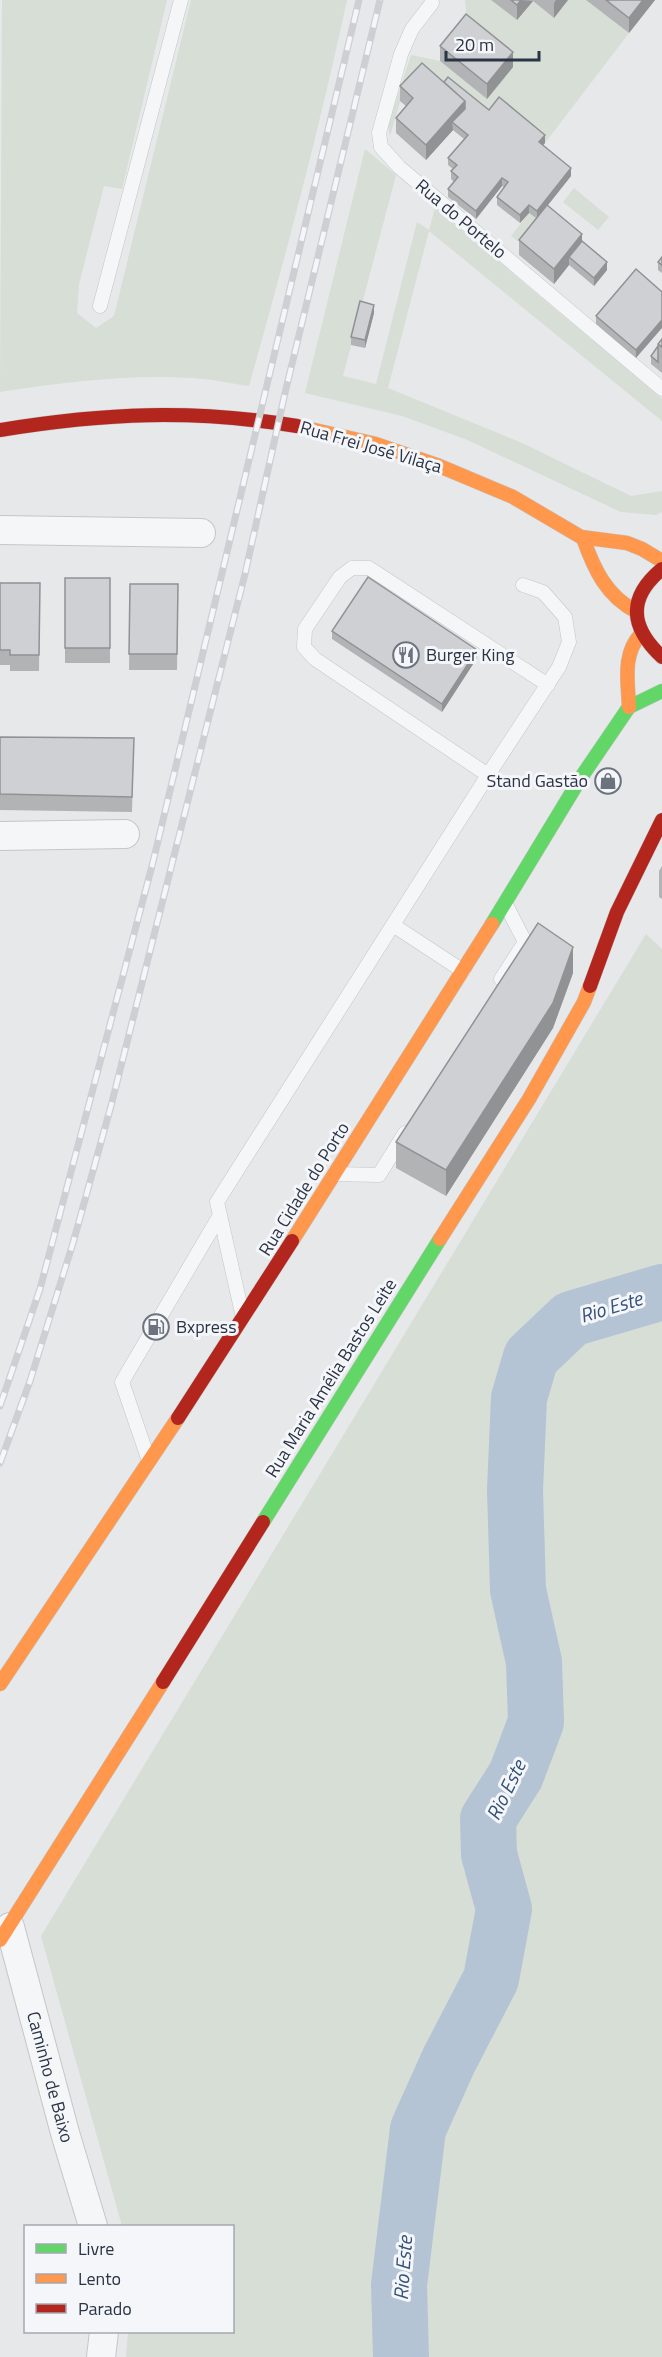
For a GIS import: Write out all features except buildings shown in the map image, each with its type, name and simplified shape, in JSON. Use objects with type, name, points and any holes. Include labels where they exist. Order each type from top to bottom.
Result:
[{"type":"main road","name":"Rua Frei José Vilaça","points":[[0,430],[91,415],[153,412],[234,416],[293,424],[347,436],[424,459],[499,491],[583,538],[606,539],[631,544],[651,552],[662,561]]},
{"type":"main road","points":[[583,538],[589,557],[610,594],[621,606],[637,612]]},
{"type":"main road","points":[[662,569],[647,581],[639,596],[637,612],[641,634],[650,647],[662,657]]},
{"type":"main road","points":[[629,707],[628,658],[630,647],[641,634]]},
{"type":"main road","name":"Rua Cidade do Porto","points":[[0,1684],[150,1462],[243,1318],[463,971],[580,779],[629,707],[662,691]]},
{"type":"main road","name":"Rua Maria Amélia Bastos Leite","points":[[5,1934],[357,1370],[530,1099],[584,1002],[617,912],[662,820]]},
{"type":"street","points":[[0,530],[201,533]]},
{"type":"street","points":[[0,836],[124,834]]},
{"type":"street","name":"Caminho de Baixo","points":[[5,1934],[93,2225]]},
{"type":"street","points":[[100,2357],[104,2333]]},
{"type":"lane","points":[[100,306],[181,0]]},
{"type":"lane","name":"Rua do Portelo","points":[[432,3],[412,29],[401,54],[379,133],[381,147],[399,166],[662,389]]},
{"type":"lane","points":[[488,775],[315,659],[304,647],[305,629],[340,577],[352,568],[369,568],[548,685]]},
{"type":"lane","points":[[243,1318],[217,1202],[488,775],[559,668],[569,642],[565,617],[543,592],[523,585]]},
{"type":"lane","points":[[493,993],[525,942],[504,901]]},
{"type":"lane","points":[[393,926],[463,971]]},
{"type":"lane","points":[[334,1174],[379,1175],[410,1124]]},
{"type":"lane","points":[[150,1462],[122,1382],[220,1215]]},
{"type":"shaded area","points":[[2,0],[167,0],[122,189],[104,186],[79,284],[77,313],[96,328],[114,316],[191,0],[347,0],[301,194],[249,386],[178,377],[152,377],[76,382],[0,392]]},
{"type":"shaded area","points":[[465,0],[491,0],[517,20],[533,1],[554,18],[568,0],[586,0],[629,33],[545,143],[489,118],[422,78],[400,102],[390,136],[388,126],[411,55],[440,61],[487,99],[513,67],[467,20]]},
{"type":"shaded area","points":[[365,149],[396,175],[343,376],[376,384],[417,222],[429,230],[435,208],[662,399],[662,421],[429,231],[388,388],[522,443],[631,496],[662,491],[662,512],[656,515],[621,512],[465,439],[402,416],[305,393]]},
{"type":"shaded area","points":[[574,188],[609,217],[598,230],[563,202]]},
{"type":"shaded area","points":[[529,213],[544,224],[526,247],[511,236]]},
{"type":"shaded area","points":[[646,934],[662,949],[662,2357],[126,2357],[128,2333],[234,2333],[234,2225],[122,2225],[41,1936]]},
{"type":"waterway","name":"Rio Este","points":[[401,2357],[399,2285],[418,2129],[449,2060],[491,1979],[504,1909],[489,1854],[488,1819],[516,1775],[536,1722],[534,1662],[518,1590],[515,1490],[519,1398],[531,1357],[571,1319],[662,1292]]},
{"type":"railway","points":[[0,1406],[40,1289],[152,866],[359,0]]},
{"type":"railway","points":[[0,1463],[30,1381],[73,1243],[111,1106],[245,574],[285,393],[380,0]]},
{"type":"traffic: fast","points":[[492,924],[580,779],[629,707],[662,691]]},
{"type":"traffic: fast","points":[[263,1522],[440,1239]]},
{"type":"traffic: slow","points":[[297,426],[376,444],[437,465],[513,497],[581,537],[627,543],[662,561]]},
{"type":"traffic: slow","points":[[583,538],[602,581],[617,598],[637,612]]},
{"type":"traffic: slow","points":[[629,707],[627,678],[629,659],[631,650],[641,634]]},
{"type":"traffic: slow","points":[[292,1241],[492,924]]},
{"type":"traffic: slow","points":[[440,1239],[529,1099],[584,1002],[590,986]]},
{"type":"traffic: slow","points":[[0,1684],[178,1418]]},
{"type":"traffic: slow","points":[[0,1940],[163,1682]]},
{"type":"traffic: jam","points":[[0,430],[76,420],[148,415],[221,417],[297,426]]},
{"type":"traffic: jam","points":[[662,569],[643,591],[638,602],[637,613],[644,635],[662,657]]},
{"type":"traffic: jam","points":[[590,986],[617,912],[662,820]]},
{"type":"traffic: jam","points":[[178,1418],[292,1241]]},
{"type":"traffic: jam","points":[[163,1682],[263,1522]]},
{"type":"place","name":"Burger King","points":[[406,655]]},
{"type":"place","name":"Stand Gastāo","points":[[608,781]]},
{"type":"place","name":"Bxpress","points":[[156,1327]]}]
